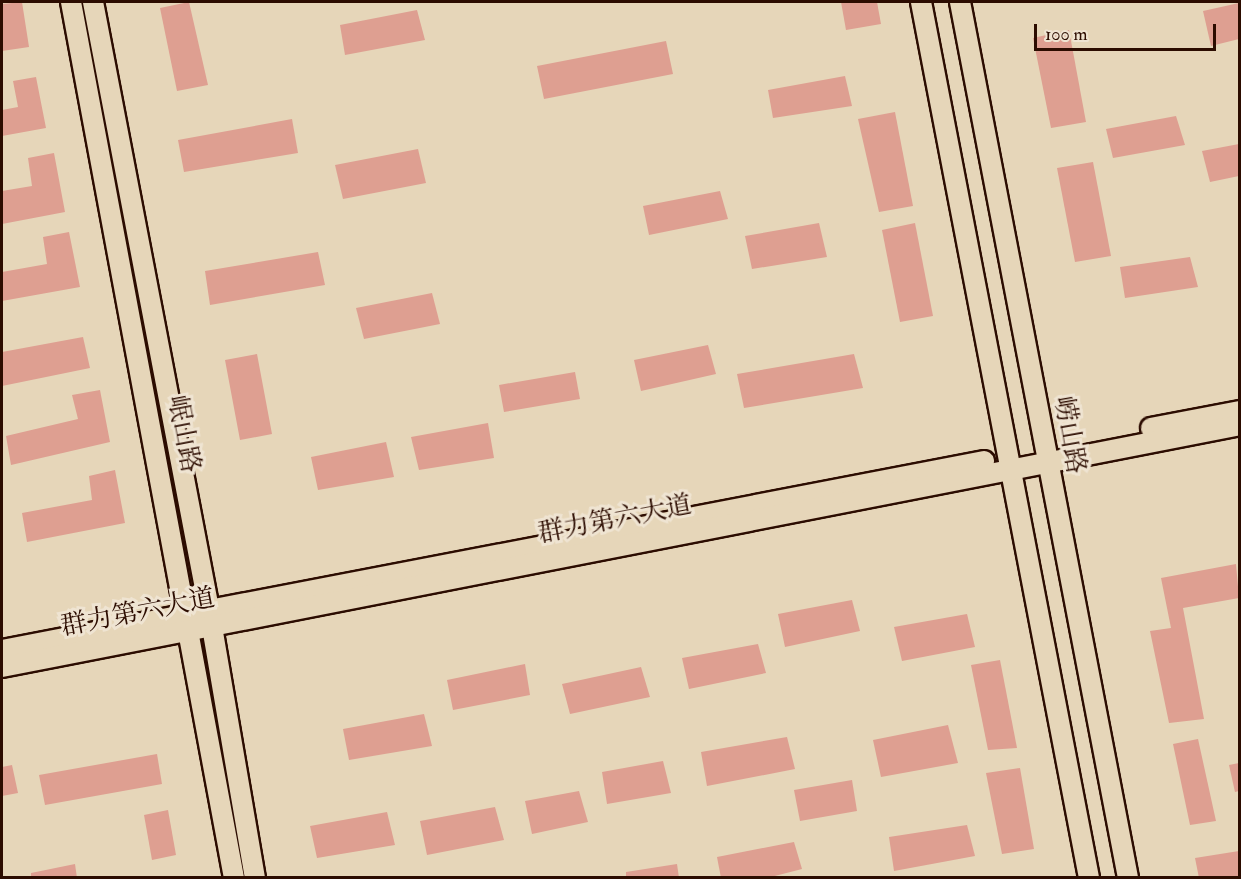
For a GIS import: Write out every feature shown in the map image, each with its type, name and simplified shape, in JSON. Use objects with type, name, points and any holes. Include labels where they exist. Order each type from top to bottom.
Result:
[{"type":"main road","name":"岷山路","points":[[71,2],[190,622],[234,878]]},
{"type":"main road","name":"岷山路","points":[[93,2],[210,618],[255,878]]},
{"type":"main road","points":[[921,2],[1089,878]]},
{"type":"main road","name":"崂山路","points":[[960,2],[1045,455],[1128,878]]},
{"type":"main road","name":"群力第六大道","points":[[2,667],[190,622],[1045,455],[1239,411]]},
{"type":"main road","name":"群力第六大道","points":[[1045,455],[1239,425]]},
{"type":"main road","name":"群力第六大道","points":[[2,650],[190,622]]},
{"type":"building","points":[[22,2],[29,47],[2,51],[2,4]]},
{"type":"building","points":[[189,2],[208,85],[177,91],[160,8]]},
{"type":"building","points":[[841,2],[877,2],[881,24],[846,30]]},
{"type":"building","points":[[1239,3],[1239,39],[1211,46],[1203,11]]},
{"type":"building","points":[[417,10],[425,40],[345,55],[340,25]]},
{"type":"building","points":[[1069,30],[1086,122],[1051,128],[1033,38]]},
{"type":"building","points":[[666,41],[673,74],[544,99],[537,66]]},
{"type":"building","points":[[845,76],[852,106],[773,118],[768,90]]},
{"type":"building","points":[[36,77],[46,128],[2,136],[2,110],[18,107],[13,81]]},
{"type":"building","points":[[895,112],[913,206],[879,212],[858,119]]},
{"type":"building","points":[[1176,116],[1185,145],[1113,158],[1106,129]]},
{"type":"building","points":[[292,119],[298,153],[184,172],[178,140]]},
{"type":"building","points":[[1239,144],[1239,176],[1210,182],[1202,151]]},
{"type":"building","points":[[418,149],[426,183],[343,199],[335,165]]},
{"type":"building","points":[[54,153],[65,212],[2,224],[2,191],[32,186],[28,158]]},
{"type":"building","points":[[1093,162],[1111,256],[1075,262],[1057,168]]},
{"type":"building","points":[[720,191],[728,219],[649,235],[643,206]]},
{"type":"building","points":[[819,223],[827,257],[752,269],[745,236]]},
{"type":"building","points":[[915,223],[933,316],[900,322],[882,230]]},
{"type":"building","points":[[69,232],[80,287],[2,301],[2,272],[47,264],[43,237]]},
{"type":"building","points":[[318,252],[325,285],[210,305],[205,271]]},
{"type":"building","points":[[1190,257],[1198,287],[1125,298],[1120,267]]},
{"type":"building","points":[[432,293],[440,324],[364,339],[356,308]]},
{"type":"building","points":[[83,337],[90,368],[2,386],[2,352]]},
{"type":"building","points":[[708,345],[716,374],[641,391],[634,360]]},
{"type":"building","points":[[257,354],[272,434],[240,440],[225,360]]},
{"type":"building","points":[[854,354],[863,388],[744,408],[737,374]]},
{"type":"building","points":[[575,372],[580,399],[504,412],[499,385]]},
{"type":"building","points":[[100,390],[110,442],[11,465],[6,436],[78,419],[72,395]]},
{"type":"building","points":[[488,423],[494,458],[419,470],[411,437]]},
{"type":"building","points":[[386,442],[394,477],[318,490],[311,457]]},
{"type":"building","points":[[115,470],[125,523],[27,542],[22,513],[92,500],[89,476]]},
{"type":"building","points":[[1236,564],[1239,598],[1183,608],[1204,719],[1169,723],[1150,631],[1171,628],[1161,578]]},
{"type":"building","points":[[852,600],[860,631],[785,647],[778,614]]},
{"type":"building","points":[[967,614],[975,647],[902,661],[894,627]]},
{"type":"building","points":[[758,644],[766,673],[689,689],[682,658]]},
{"type":"building","points":[[1000,660],[1017,748],[988,750],[971,665]]},
{"type":"building","points":[[525,664],[530,695],[453,710],[447,680]]},
{"type":"building","points":[[641,667],[650,697],[570,714],[562,684]]},
{"type":"building","points":[[424,714],[432,746],[349,760],[343,729]]},
{"type":"building","points":[[948,725],[958,763],[881,777],[873,740]]},
{"type":"building","points":[[787,737],[795,769],[707,786],[701,752]]},
{"type":"building","points":[[1198,739],[1216,821],[1190,825],[1173,744]]},
{"type":"building","points":[[157,754],[162,784],[45,805],[39,775]]},
{"type":"building","points":[[663,761],[671,793],[607,804],[602,772]]},
{"type":"building","points":[[1239,763],[1239,791],[1235,792],[1229,765]]},
{"type":"building","points":[[12,765],[18,793],[2,796],[2,767]]},
{"type":"building","points":[[1020,768],[1034,849],[1002,854],[986,773]]},
{"type":"building","points":[[852,780],[857,811],[800,821],[794,790]]},
{"type":"building","points":[[579,791],[588,822],[532,834],[525,801]]},
{"type":"building","points":[[495,807],[504,840],[427,855],[420,821]]},
{"type":"building","points":[[168,810],[176,855],[152,860],[144,815]]},
{"type":"building","points":[[387,812],[395,845],[317,858],[310,826]]},
{"type":"building","points":[[967,825],[975,856],[894,871],[889,837]]},
{"type":"building","points":[[794,842],[802,869],[767,878],[721,878],[717,857]]},
{"type":"building","points":[[1239,851],[1239,878],[1199,878],[1195,858]]},
{"type":"building","points":[[75,864],[77,878],[31,878],[31,873]]},
{"type":"building","points":[[677,864],[679,878],[626,878],[626,872]]}]
